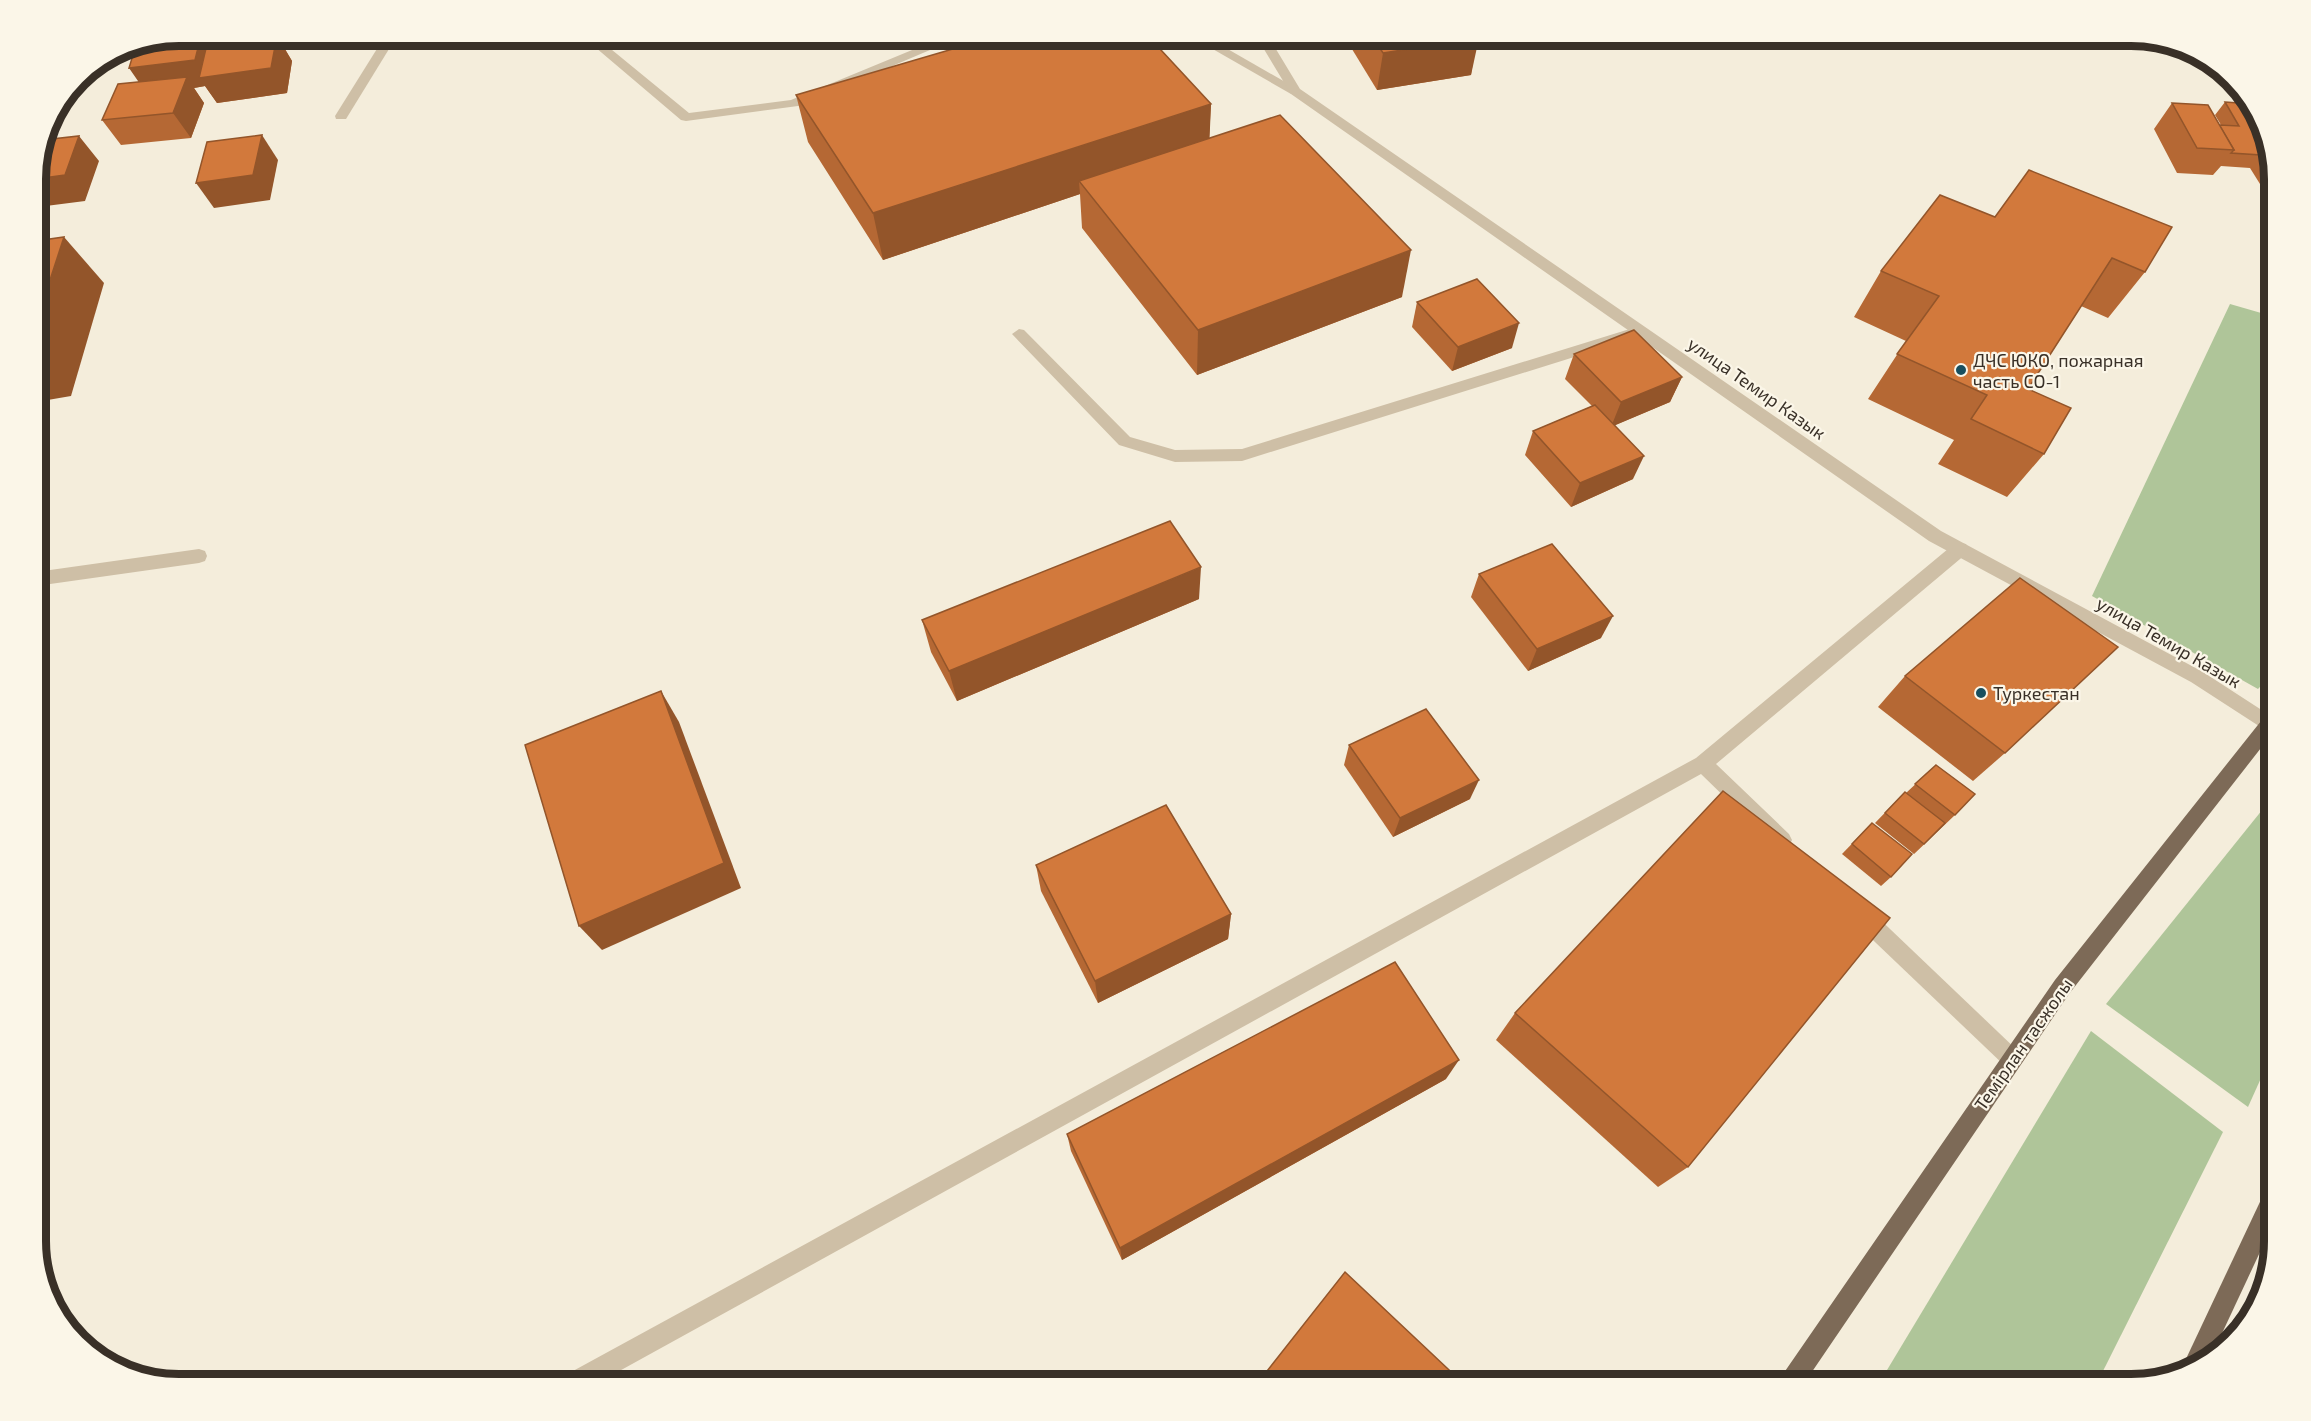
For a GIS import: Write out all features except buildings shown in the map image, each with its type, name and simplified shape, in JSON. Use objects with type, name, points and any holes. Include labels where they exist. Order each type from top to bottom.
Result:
[{"type":"main road","name":"Темірлан тасжолы","points":[[1797,1374],[2062,987],[2264,729]]},
{"type":"main road","points":[[2199,1356],[2264,1218]]},
{"type":"street","points":[[1215,46],[1296,91]]},
{"type":"street","name":"улица Темир Казык","points":[[1268,46],[1296,91],[1935,536],[2264,715]]},
{"type":"street","points":[[341,116],[384,47]]},
{"type":"street","points":[[601,47],[686,117],[794,103],[931,47]]},
{"type":"street","points":[[1019,334],[1125,441],[1175,456],[1242,455],[1640,330]]},
{"type":"street","points":[[590,1374],[1703,764],[1960,549]]},
{"type":"street","points":[[47,577],[199,556]]},
{"type":"street","points":[[1703,764],[1798,854]]},
{"type":"street","points":[[1850,904],[2012,1059]]},
{"type":"green space","points":[[2230,304],[2264,314],[2264,683],[2258,689],[2092,596]]},
{"type":"green space","points":[[2264,808],[2264,1071],[2248,1107],[2106,1004]]},
{"type":"green space","points":[[2091,1031],[2223,1132],[2102,1374],[1885,1374]]},
{"type":"place","name":"ДЧС ЮКО, пожарная часть СО-1","points":[[1961,370]]},
{"type":"place","name":"Туркестан","points":[[1981,693]]}]
